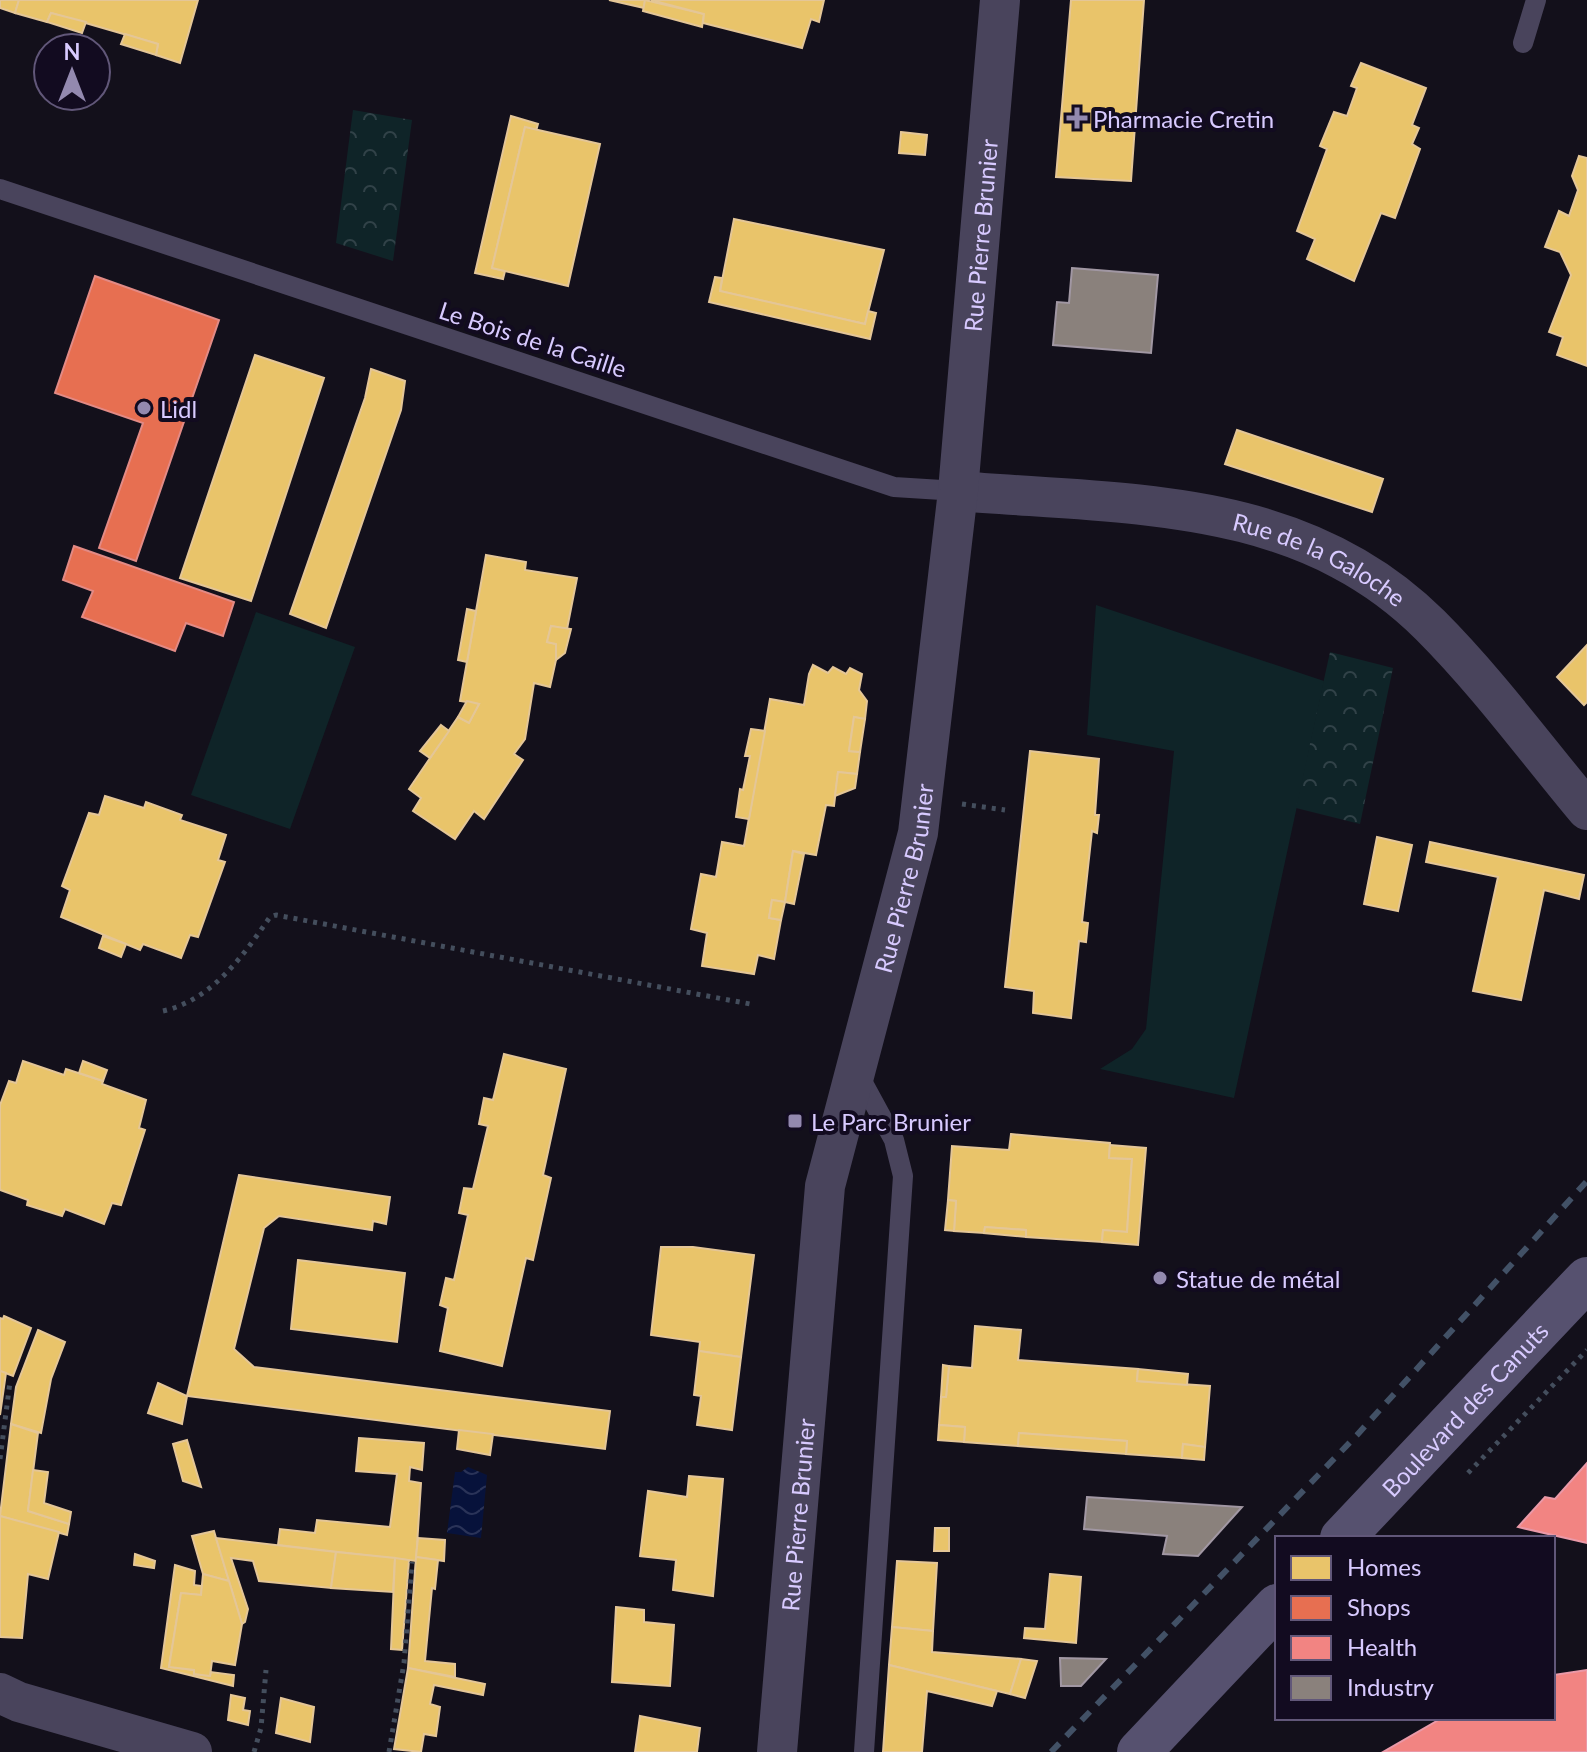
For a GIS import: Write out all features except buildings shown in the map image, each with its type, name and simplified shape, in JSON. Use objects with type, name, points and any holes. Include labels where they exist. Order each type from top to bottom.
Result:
[{"type":"main road","name":"Boulevard des Canuts","points":[[1344,1536],[1587,1279]]},
{"type":"main road","points":[[1139,1752],[1275,1608]]},
{"type":"street","name":"Rue Pierre Brunier","points":[[777,1752],[825,1186],[918,833],[958,491],[1000,0]]},
{"type":"street","name":"Rue de la Galoche","points":[[958,491],[1153,506],[1224,516],[1303,539],[1353,564],[1429,624],[1587,810]]},
{"type":"street","points":[[0,1693],[19,1702],[192,1752]]},
{"type":"lane","points":[[1523,43],[1536,0]]},
{"type":"lane","name":"Le Bois de la Caille","points":[[0,189],[894,487],[958,491]]},
{"type":"lane","points":[[855,1070],[890,1130],[903,1176],[864,1752]]},
{"type":"path","points":[[961,804],[1005,810]]},
{"type":"path","points":[[163,1011],[198,997],[220,979],[245,952],[270,917],[276,915],[750,1004]]},
{"type":"path","name":"Boulevard des Canuts","points":[[1459,1483],[1587,1350]]},
{"type":"path","points":[[0,1459],[10,1382]]},
{"type":"path","points":[[389,1752],[404,1663],[412,1562]]},
{"type":"path","points":[[254,1752],[261,1728],[266,1670]]},
{"type":"green space","points":[[353,110],[412,120],[393,261],[336,243]]},
{"type":"green space","points":[[1096,605],[1324,681],[1234,1098],[1100,1069],[1132,1049],[1146,1029],[1174,751],[1087,735]]},
{"type":"green space","points":[[256,612],[355,647],[290,829],[191,795]]},
{"type":"green space","points":[[1330,652],[1393,668],[1360,824],[1296,808]]},
{"type":"water","points":[[468,1467],[487,1475],[481,1538],[447,1533],[455,1472]]},
{"type":"railway","points":[[1051,1752],[1357,1435],[1587,1181]]},
{"type":"place","name":"Pharmacie Cretin","points":[[1077,118]]},
{"type":"place","name":"Lidl","points":[[144,408]]},
{"type":"place","name":"Le Parc Brunier","points":[[795,1121]]},
{"type":"place","name":"Statue de métal","points":[[1160,1278]]}]
